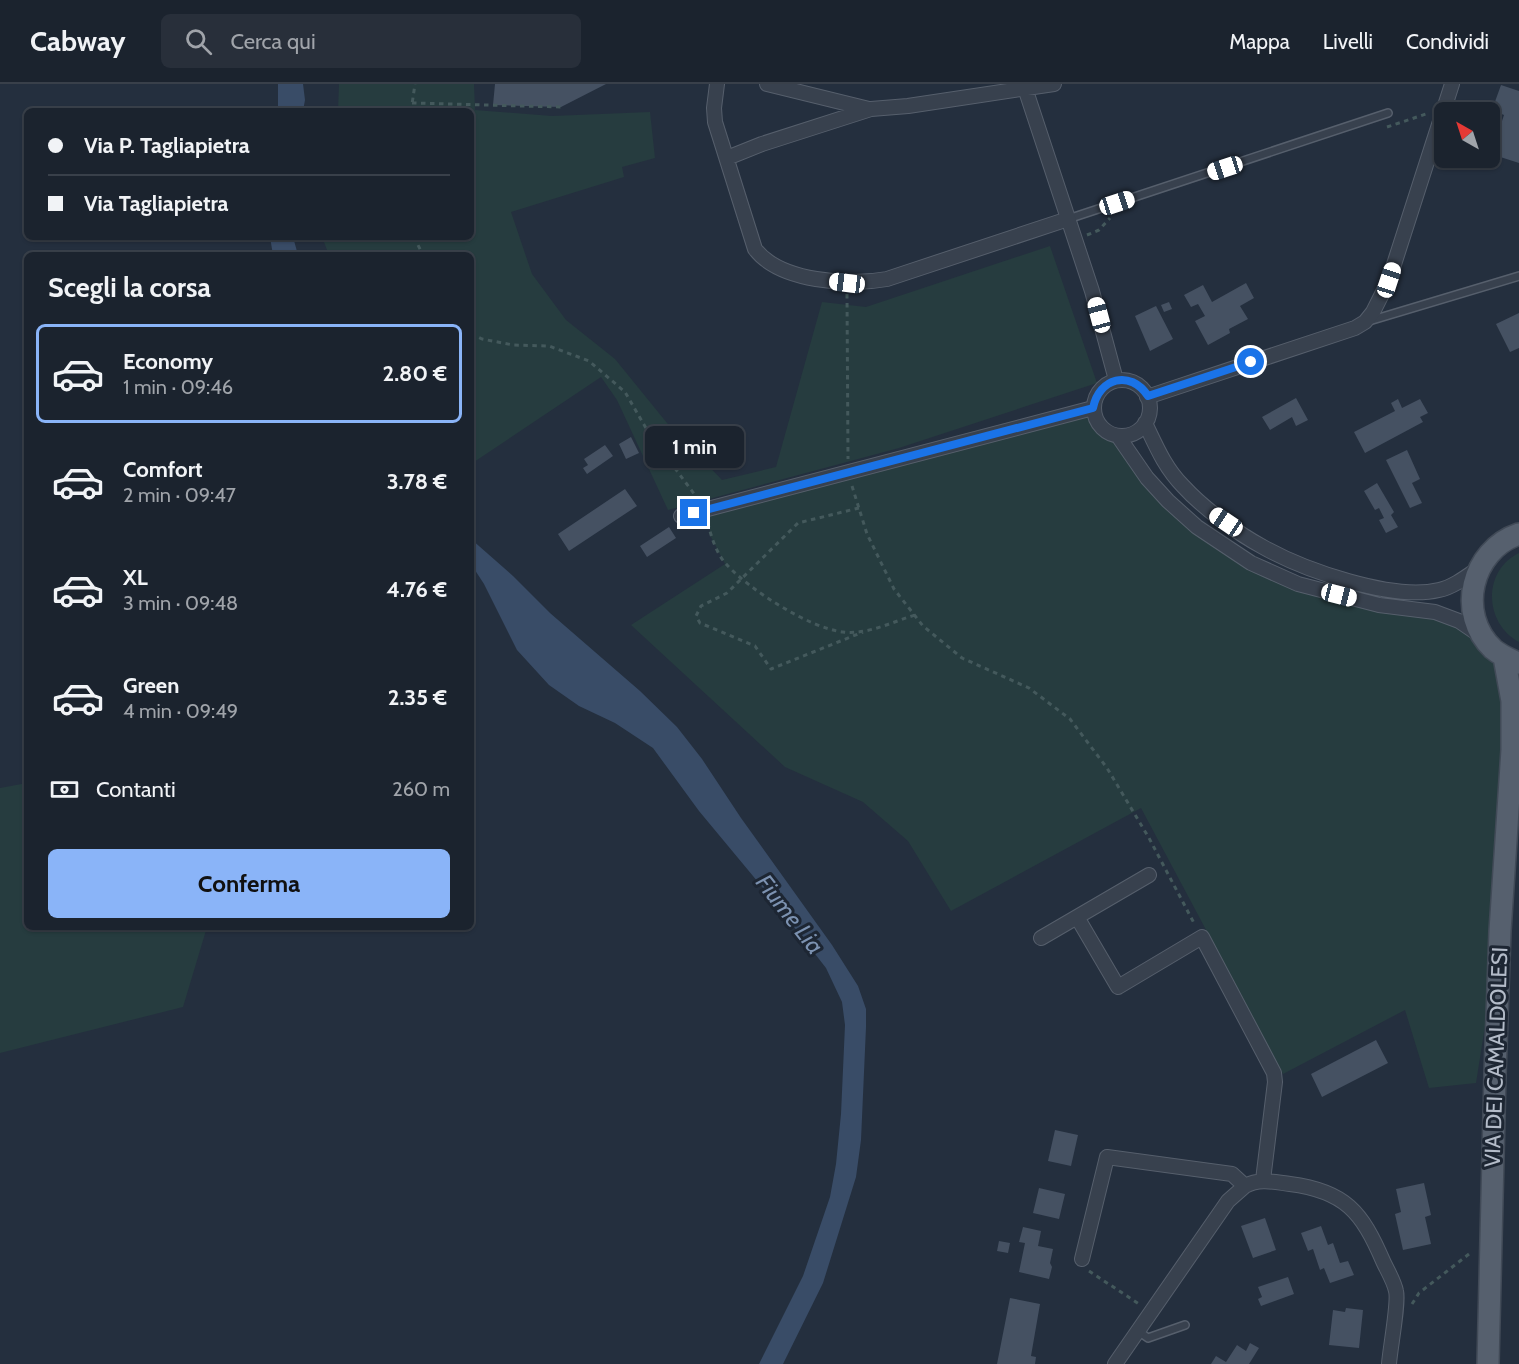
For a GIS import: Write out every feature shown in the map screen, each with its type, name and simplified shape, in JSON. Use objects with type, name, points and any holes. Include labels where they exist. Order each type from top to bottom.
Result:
[{"type":"main road","points":[[1512,660],[1484,638],[1476,622],[1472,604],[1473,586],[1479,568],[1488,554],[1501,542],[1519,534]]},
{"type":"main road","name":"VIA DEI CAMALDOLESI","points":[[1488,1364],[1498,991],[1512,750],[1512,660]]},
{"type":"main road","name":"VIA DEI CAMALDOLESI","points":[[1512,750],[1519,726]]},
{"type":"street","points":[[717,84],[715,122],[755,249],[760,256],[784,269],[817,279],[867,283],[887,279],[1068,219]]},
{"type":"street","points":[[767,84],[871,109]]},
{"type":"street","points":[[727,158],[762,144],[871,109],[908,106],[1025,86],[1054,84]]},
{"type":"street","points":[[1148,396],[1355,328],[1365,322],[1373,312],[1389,280],[1452,84]]},
{"type":"street","points":[[1025,86],[1092,291],[1116,380]]},
{"type":"street","points":[[1116,380],[1131,381],[1148,396],[1150,405],[1145,423],[1134,434],[1118,436],[1110,434],[1098,424],[1093,408],[1095,398],[1107,384],[1116,380]]},
{"type":"street","points":[[681,516],[1093,408]]},
{"type":"street","points":[[1145,423],[1165,464],[1182,486],[1209,510],[1262,547],[1308,568],[1377,588],[1418,592],[1440,590],[1458,582],[1479,568]]},
{"type":"street","points":[[1118,436],[1148,478],[1168,501],[1197,527],[1251,563],[1298,584],[1380,605],[1435,612],[1459,621],[1484,638]]},
{"type":"street","points":[[1041,938],[1149,874]]},
{"type":"street","points":[[1077,917],[1118,987],[1202,937],[1274,1073],[1275,1082],[1263,1180]]},
{"type":"street","points":[[1082,1259],[1107,1157],[1232,1174],[1245,1186]]},
{"type":"street","points":[[1115,1364],[1228,1201],[1245,1186],[1263,1180],[1310,1186],[1331,1194],[1346,1203],[1360,1217],[1372,1236],[1397,1292],[1389,1364]]},
{"type":"lane","points":[[1068,219],[1388,113]]},
{"type":"lane","points":[[1365,322],[1519,276]]},
{"type":"lane","points":[[1138,1331],[1148,1338],[1185,1325]]},
{"type":"path","points":[[411,108],[415,84]]},
{"type":"path","points":[[412,103],[561,107]]},
{"type":"path","points":[[847,283],[848,472],[867,534],[894,589],[924,626],[962,658],[1029,688],[1070,719],[1107,768],[1149,838],[1202,937]]},
{"type":"path","points":[[474,335],[513,345],[549,346],[589,361],[625,392],[650,435],[706,510],[711,537],[725,564],[776,604],[813,623],[843,632],[869,630]]},
{"type":"path","points":[[859,508],[798,523],[727,593],[701,606],[696,616],[700,623],[755,646],[771,669],[869,630],[915,615]]},
{"type":"path","points":[[1410,1312],[1412,1303],[1419,1293],[1469,1254]]},
{"type":"path","points":[[1082,1259],[1089,1270],[1150,1312]]},
{"type":"green space","points":[[339,84],[474,84],[475,110],[552,116],[650,112],[655,158],[622,167],[624,177],[511,212],[532,274],[566,320],[615,359],[667,423],[722,480],[776,467],[822,302],[866,307],[1050,246],[1097,383],[899,448],[668,510],[617,400],[601,377],[474,462],[474,252],[328,252],[323,240],[474,240],[474,108],[338,108]]},
{"type":"green space","points":[[1094,413],[1099,425],[1105,431],[1118,436],[1197,527],[1298,584],[1435,612],[1504,657],[1500,931],[1476,1083],[1429,1088],[1405,1010],[1283,1074],[1141,808],[951,911],[908,841],[863,802],[785,767],[631,625],[725,564],[711,537],[706,510]]},
{"type":"green space","points":[[1519,553],[1519,642],[1499,623],[1492,597],[1498,572],[1507,561]]},
{"type":"green space","points":[[24,784],[24,930],[206,930],[183,1007],[0,1053],[0,788]]},
{"type":"water","points":[[278,84],[303,84],[304,108],[278,108]]},
{"type":"water","points":[[270,240],[294,240],[297,252],[272,252]]},
{"type":"water","name":"Fiume Lia","points":[[474,542],[677,727],[702,759],[741,818],[832,945],[858,986],[866,1009],[866,1027],[861,1140],[856,1177],[823,1283],[783,1364],[759,1364],[803,1276],[830,1197],[841,1114],[845,1025],[842,1002],[826,968],[699,811],[653,748],[615,723],[579,706],[549,685],[517,650],[474,569]]},
{"type":"building","points":[[495,84],[606,84],[561,107],[493,105]]},
{"type":"building","points":[[1501,85],[1519,91],[1519,163],[1500,157],[1500,127],[1504,115],[1500,113],[1500,102],[1495,102]]},
{"type":"building","points":[[1246,283],[1254,298],[1240,306],[1248,319],[1229,329],[1230,333],[1208,345],[1195,321],[1205,316],[1198,304],[1191,307],[1184,295],[1203,285],[1212,302]]},
{"type":"building","points":[[1169,302],[1172,309],[1164,312],[1161,305]]},
{"type":"building","points":[[1156,306],[1173,339],[1150,351],[1135,316]]},
{"type":"building","points":[[1519,313],[1519,348],[1510,352],[1496,324]]},
{"type":"building","points":[[1296,398],[1308,420],[1296,426],[1292,417],[1270,430],[1262,417]]},
{"type":"building","points":[[1398,399],[1402,408],[1420,399],[1428,413],[1420,417],[1423,422],[1365,453],[1354,432],[1395,411],[1391,403]]},
{"type":"building","points":[[631,437],[639,453],[626,459],[619,444]]},
{"type":"building","points":[[605,445],[613,456],[587,474],[583,468],[588,465],[584,459]]},
{"type":"building","points":[[1407,450],[1420,479],[1412,483],[1422,503],[1410,508],[1386,460]]},
{"type":"building","points":[[1377,483],[1394,512],[1391,515],[1398,527],[1386,533],[1379,520],[1384,518],[1379,508],[1375,510],[1364,491]]},
{"type":"building","points":[[625,489],[637,506],[569,551],[558,534]]},
{"type":"building","points":[[669,527],[676,538],[647,557],[640,546]]},
{"type":"building","points":[[1376,1040],[1388,1063],[1322,1097],[1311,1074]]},
{"type":"building","points":[[1055,1130],[1078,1135],[1071,1166],[1048,1161]]},
{"type":"building","points":[[1424,1183],[1431,1215],[1425,1217],[1431,1244],[1403,1250],[1395,1214],[1401,1212],[1396,1189]]},
{"type":"building","points":[[1039,1188],[1065,1194],[1059,1219],[1033,1213]]},
{"type":"building","points":[[1265,1218],[1276,1250],[1253,1258],[1241,1226]]},
{"type":"building","points":[[1321,1226],[1328,1245],[1333,1243],[1340,1263],[1348,1261],[1354,1275],[1330,1283],[1324,1268],[1320,1270],[1313,1249],[1308,1251],[1301,1233]]},
{"type":"building","points":[[1023,1227],[1041,1231],[1038,1246],[1053,1249],[1049,1279],[1019,1272],[1025,1243],[1019,1242]]},
{"type":"building","points":[[999,1241],[1010,1243],[1008,1253],[997,1251]]},
{"type":"building","points":[[1288,1277],[1294,1294],[1261,1306],[1258,1299],[1262,1297],[1258,1287]]},
{"type":"building","points":[[1010,1298],[1040,1304],[1031,1356],[1036,1357],[1035,1364],[997,1364]]},
{"type":"building","points":[[1346,1308],[1363,1310],[1359,1348],[1329,1345],[1333,1310],[1345,1312]]},
{"type":"building","points":[[1250,1343],[1259,1348],[1249,1364],[1211,1364],[1216,1356],[1226,1362],[1237,1345],[1246,1351]]},
{"type":"route","points":[[694,513],[1093,408],[1100,390],[1116,380],[1131,381],[1148,396],[1251,362]]}]
